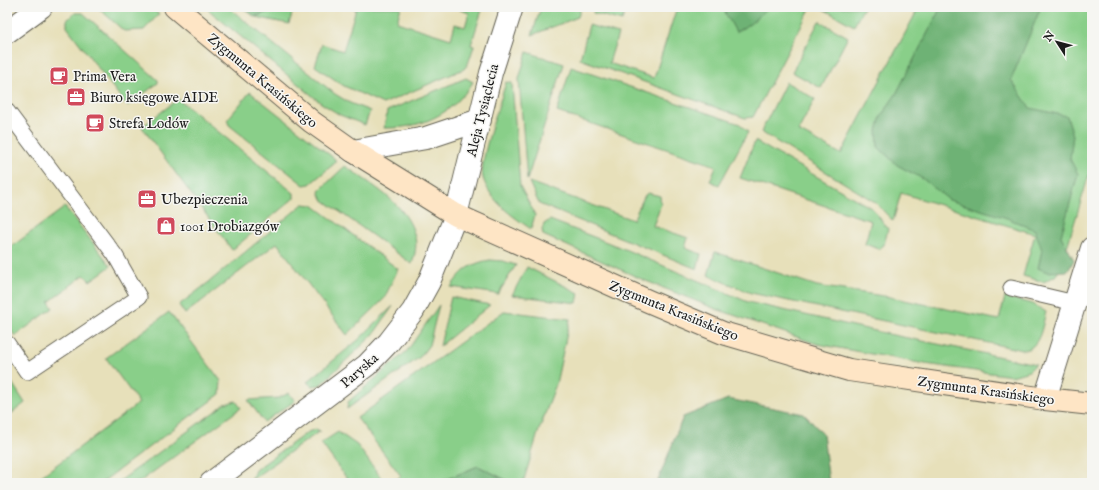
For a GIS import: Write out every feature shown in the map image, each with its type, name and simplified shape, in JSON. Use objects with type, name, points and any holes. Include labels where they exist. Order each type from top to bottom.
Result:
[{"type":"street","points":[[7,32],[41,7]]},
{"type":"street","name":"Zygmunta Krasińskiego","points":[[175,7],[312,122],[353,151],[456,215],[648,302],[723,332],[850,370],[1045,399],[1092,404]]},
{"type":"street","name":"Aleja Tysiąclecia","points":[[456,215],[491,73],[512,7]]},
{"type":"street","points":[[353,151],[426,138],[480,120]]},
{"type":"street","name":"Paryska","points":[[211,483],[367,365],[389,342],[413,311],[429,282],[456,215]]},
{"type":"street","points":[[1045,399],[1092,248]]},
{"type":"lane","points":[[7,111],[115,255],[139,297],[28,372],[7,343]]},
{"type":"lane","points":[[1011,288],[1075,303]]},
{"type":"green space","points":[[97,7],[148,7],[159,14],[144,30],[124,31]]},
{"type":"green space","points":[[205,7],[228,7],[335,94],[350,103],[370,111],[365,125],[340,115],[321,103]]},
{"type":"green space","points":[[242,7],[279,7],[255,17]]},
{"type":"green space","points":[[279,7],[294,7],[289,24],[255,17]]},
{"type":"green space","points":[[349,7],[401,7],[397,22],[451,39],[455,24],[465,27],[469,13],[460,10],[461,7],[483,7],[471,45],[474,46],[468,64],[464,69],[383,104],[344,86],[315,66],[322,44],[343,51],[356,9]]},
{"type":"green space","points":[[541,7],[581,7],[578,17],[532,35]]},
{"type":"green space","points":[[594,7],[626,7],[622,21],[593,13]]},
{"type":"green space","points":[[677,7],[811,7],[753,117],[745,118],[580,59],[589,25],[618,34],[609,63],[654,78]]},
{"type":"green space","points":[[722,7],[769,7],[750,24],[736,32]]},
{"type":"green space","points":[[825,7],[864,7],[854,26],[823,9]]},
{"type":"green space","points":[[919,7],[1092,7],[1092,134],[1090,141],[1092,142],[1092,165],[1060,270],[1055,276],[1044,282],[1023,276],[1035,234],[901,193],[893,221],[875,202],[761,132],[786,82],[815,99],[798,131],[841,154]]},
{"type":"green space","points":[[941,7],[1041,7],[1011,80],[1030,108],[1067,116],[1073,135],[1070,159],[1078,174],[1061,236],[1074,260],[1068,271],[1047,272],[1038,268],[1042,250],[1035,230],[1007,218],[949,200],[923,179],[897,165],[878,147],[877,131],[881,116],[896,94]]},
{"type":"green space","points":[[75,13],[83,13],[158,80],[158,83],[127,106],[67,27],[67,20]]},
{"type":"green space","points":[[819,21],[848,37],[821,88],[792,72]]},
{"type":"green space","points":[[527,52],[564,64],[527,180],[519,79]]},
{"type":"green space","points":[[571,67],[740,124],[748,132],[719,185],[710,181],[716,166],[557,112]]},
{"type":"green space","points":[[466,78],[473,82],[456,103],[446,111],[411,126],[384,128],[387,111]]},
{"type":"green space","points":[[506,82],[512,83],[520,186],[535,215],[531,229],[509,213],[496,201],[486,186],[483,178],[482,170],[487,145]]},
{"type":"green space","points":[[250,92],[335,159],[335,163],[310,184],[304,185],[229,125],[227,120]]},
{"type":"green space","points":[[178,99],[294,193],[294,198],[232,250],[142,127]]},
{"type":"green space","points":[[755,141],[873,209],[888,229],[884,245],[879,249],[865,244],[871,221],[740,178]]},
{"type":"green space","points":[[345,166],[387,196],[405,215],[411,225],[416,240],[412,264],[322,199],[319,191]]},
{"type":"green space","points":[[529,182],[633,220],[645,195],[648,193],[660,196],[661,204],[653,226],[688,238],[685,248],[701,254],[697,269],[539,204]]},
{"type":"green space","points":[[303,204],[313,205],[398,269],[384,299],[347,335],[277,243],[185,314],[179,305]]},
{"type":"green space","points":[[65,207],[111,266],[90,281],[84,275],[49,302],[53,308],[15,336],[7,325],[7,250]]},
{"type":"green space","points":[[550,220],[622,248],[748,302],[893,335],[1036,364],[1029,371],[1012,376],[925,364],[817,344],[716,309],[646,281],[543,235],[542,229],[544,224]]},
{"type":"green space","points":[[715,252],[817,286],[890,297],[999,320],[1005,297],[1033,304],[1046,312],[1036,342],[1028,349],[1022,350],[751,293],[708,275]]},
{"type":"green space","points":[[490,260],[503,261],[516,265],[498,294],[451,287],[459,276],[467,269],[477,263]]},
{"type":"green space","points":[[527,267],[579,293],[577,303],[512,295]]},
{"type":"green space","points":[[451,297],[490,305],[440,346]]},
{"type":"green space","points":[[439,305],[429,345],[420,357],[347,409],[348,402],[407,351]]},
{"type":"green space","points":[[393,306],[373,335],[320,385],[312,386],[307,382],[357,341]]},
{"type":"green space","points":[[504,311],[570,319],[556,384],[538,433],[523,483],[512,483],[478,466],[438,483],[392,483],[401,476],[357,418]]},
{"type":"green space","points":[[169,312],[221,381],[220,394],[101,483],[32,483],[139,403],[106,358]]},
{"type":"green space","points":[[7,375],[25,403],[7,417]]},
{"type":"green space","points":[[289,393],[295,401],[264,422],[248,400],[279,398]]},
{"type":"green space","points":[[728,399],[804,414],[823,434],[829,483],[657,483],[683,417]]},
{"type":"green space","points":[[236,401],[241,408],[138,483],[117,483],[225,404]]},
{"type":"green space","points":[[316,429],[320,431],[251,480],[255,470],[308,432]]},
{"type":"green space","points":[[338,432],[357,445],[385,483],[350,483],[321,443]]},
{"type":"green space","points":[[478,466],[512,483],[438,483]]},
{"type":"place","name":"Prima Vera","points":[[59,76]]},
{"type":"place","name":"Biuro księgowe AIDE","points":[[76,97]]},
{"type":"place","name":"Strefa Lodów","points":[[95,123]]},
{"type":"place","name":"Ubezpieczenia","points":[[147,199]]},
{"type":"place","name":"1001 Drobiazgów","points":[[166,226]]}]
